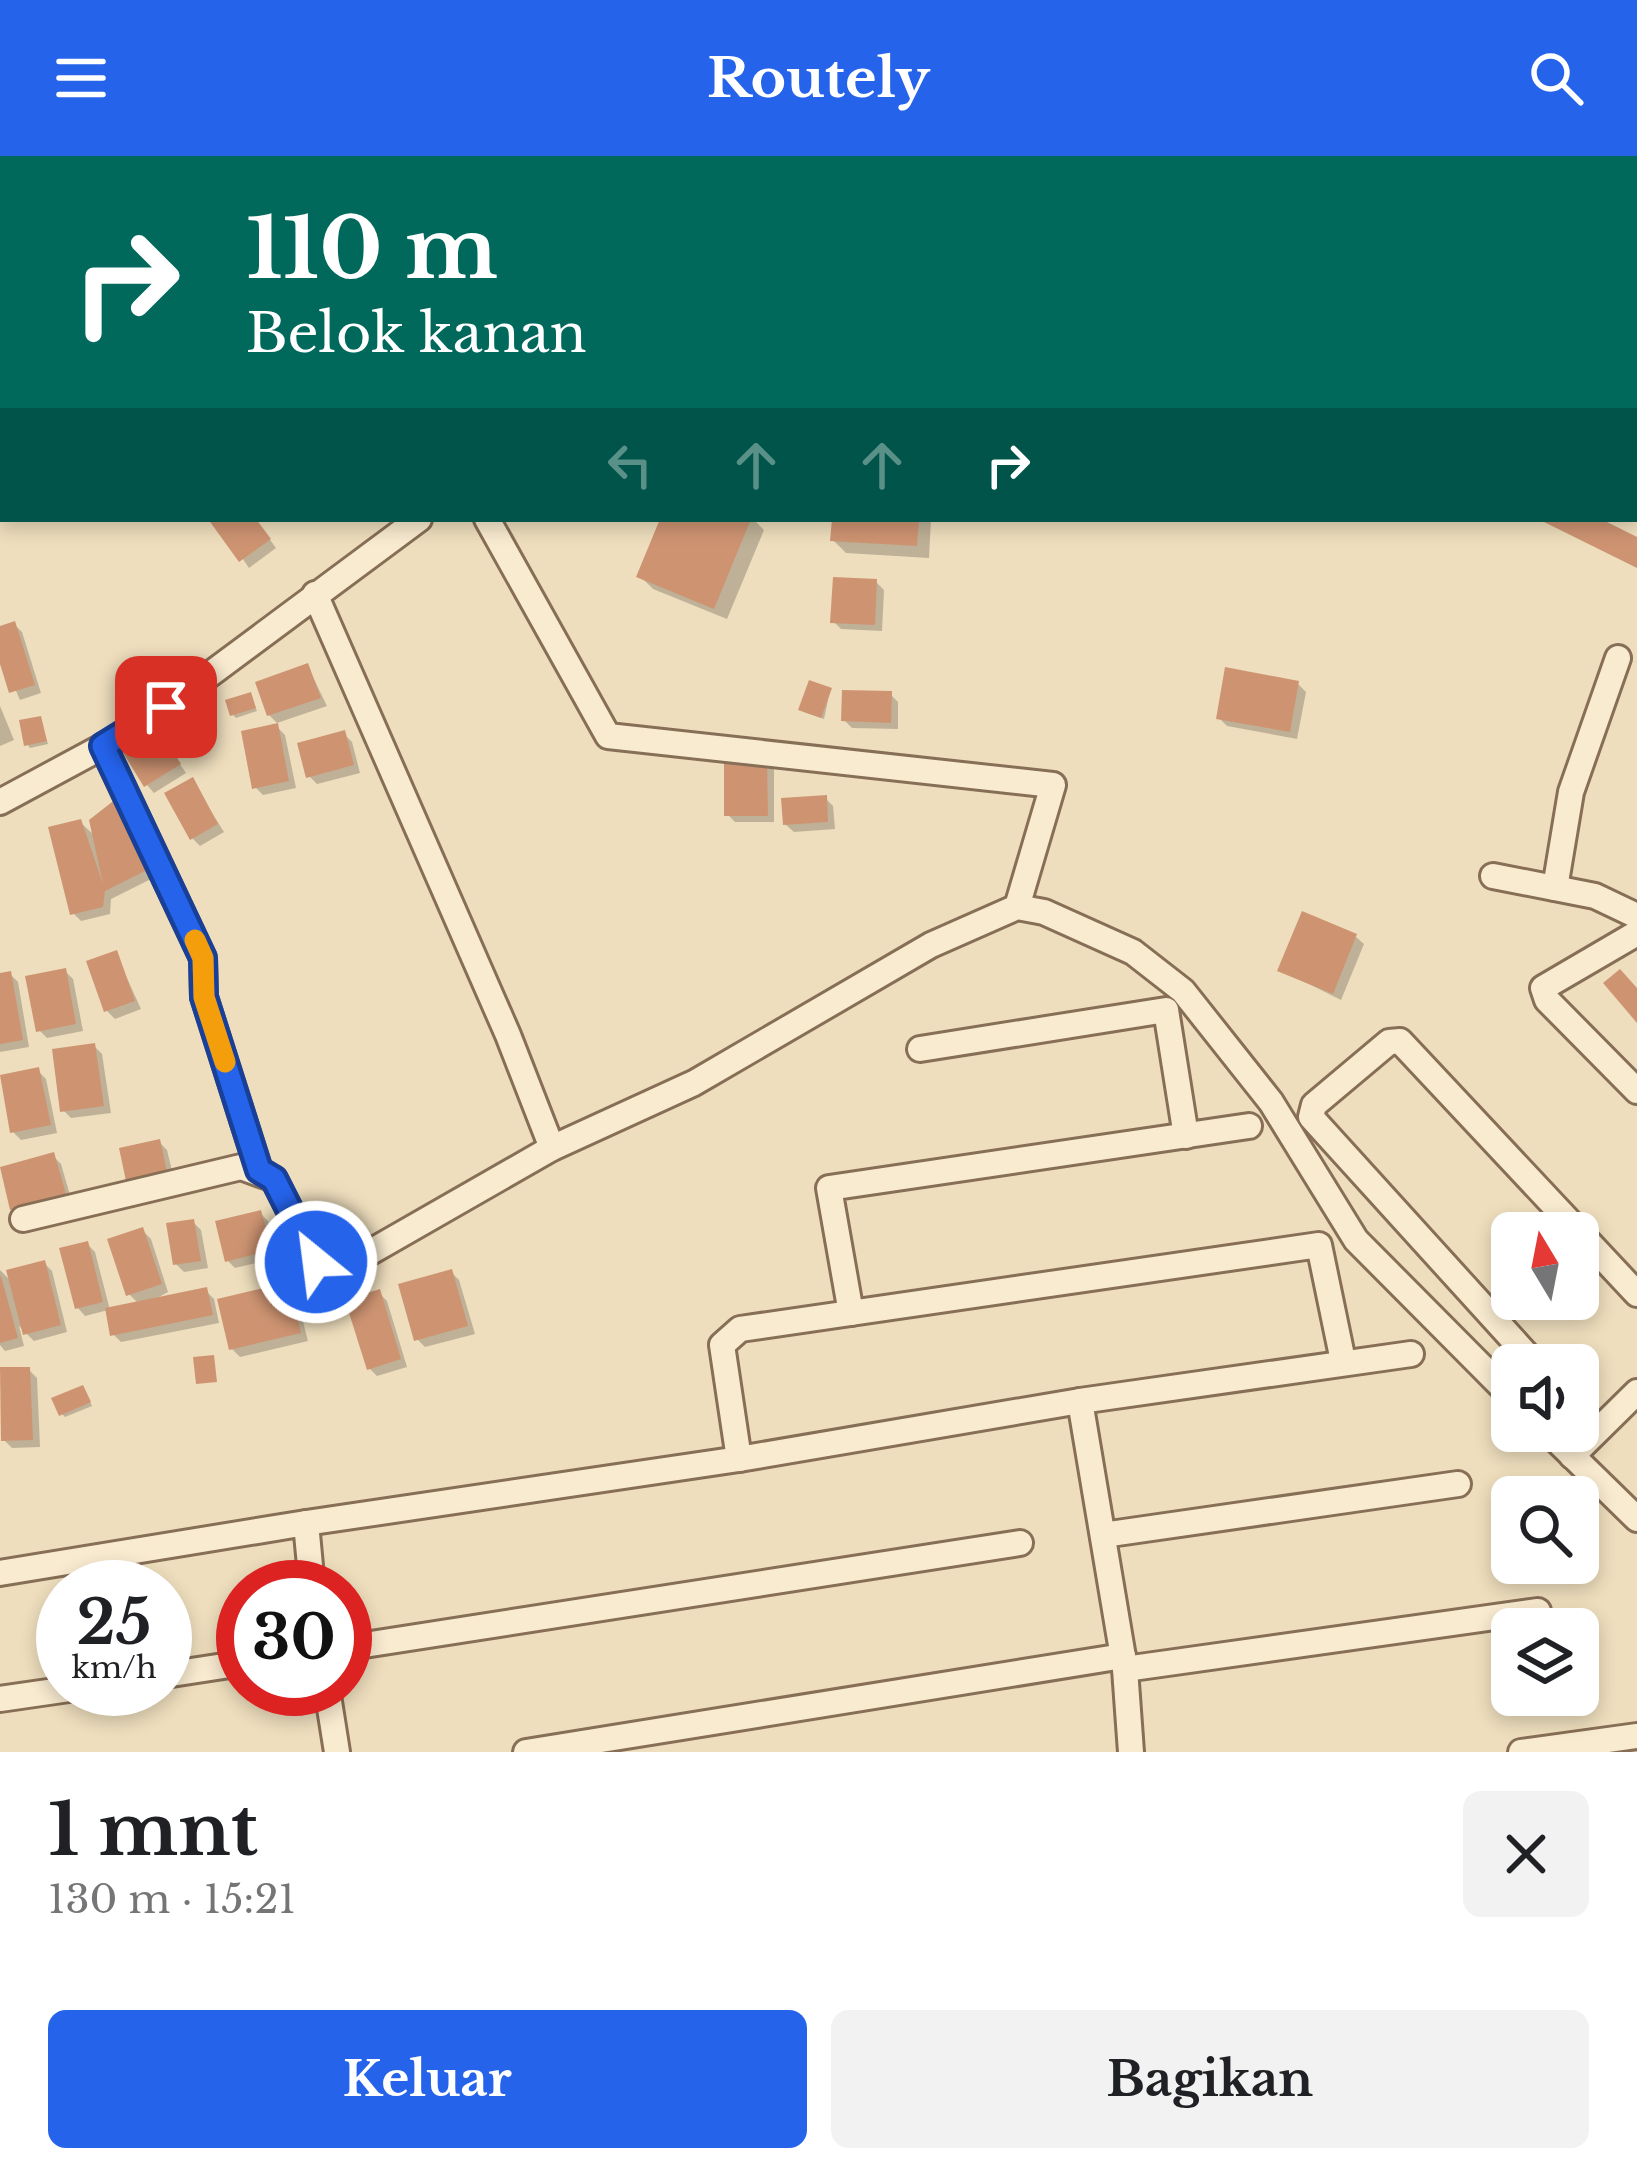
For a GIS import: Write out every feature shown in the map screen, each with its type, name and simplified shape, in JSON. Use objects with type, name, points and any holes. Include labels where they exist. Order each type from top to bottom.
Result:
[{"type":"street","points":[[0,802],[176,700],[415,522]]},
{"type":"street","points":[[489,522],[608,736],[1053,785],[1017,907]]},
{"type":"street","points":[[315,594],[508,1035],[552,1148]]},
{"type":"street","points":[[1555,888],[1571,792],[1618,658]]},
{"type":"street","points":[[103,746],[203,958],[204,997],[259,1170]]},
{"type":"street","points":[[1493,876],[1595,896],[1637,916]]},
{"type":"street","points":[[23,1219],[241,1167],[274,1179],[305,1250],[316,1262],[333,1266],[352,1262],[552,1148],[694,1082],[931,945],[1017,907],[1044,912],[1133,952],[1183,992],[1271,1102],[1357,1240],[1491,1376]]},
{"type":"street","points":[[1637,934],[1544,988],[1547,1000],[1637,1091]]},
{"type":"street","points":[[920,1049],[1166,1010],[1186,1136]]},
{"type":"street","points":[[1517,1344],[1311,1117],[1314,1106],[1389,1042],[1400,1041],[1637,1294]]},
{"type":"street","points":[[851,1313],[830,1188],[1249,1126]]},
{"type":"street","points":[[739,1459],[722,1346],[726,1336],[851,1313],[1319,1245],[1343,1361]]},
{"type":"street","points":[[0,1573],[739,1459],[1080,1401],[1412,1354]]},
{"type":"street","points":[[1599,1413],[1637,1391]]},
{"type":"street","points":[[1080,1401],[1124,1663],[1131,1752]]},
{"type":"street","points":[[1568,1452],[1637,1519]]},
{"type":"street","points":[[1572,1456],[1574,1452]]},
{"type":"street","points":[[1102,1535],[1458,1484]]},
{"type":"street","points":[[306,1523],[309,1560]]},
{"type":"street","points":[[372,1644],[1020,1544]]},
{"type":"street","points":[[526,1752],[1124,1663],[1491,1617]]},
{"type":"street","points":[[0,1699],[36,1694]]},
{"type":"street","points":[[331,1716],[337,1752]]},
{"type":"street","points":[[1521,1752],[1637,1736]]},
{"type":"building","points":[[210,522],[258,522],[271,539],[239,562]]},
{"type":"building","points":[[659,522],[750,522],[714,609],[636,577]]},
{"type":"building","points":[[832,522],[919,522],[917,546],[830,541]]},
{"type":"building","points":[[1544,522],[1607,522],[1637,537],[1637,568]]},
{"type":"building","points":[[833,577],[877,579],[875,625],[830,623]]},
{"type":"building","points":[[15,621],[35,685],[9,693],[0,664],[0,626]]},
{"type":"building","points":[[308,663],[321,698],[267,716],[255,682]]},
{"type":"building","points":[[1225,667],[1299,681],[1290,732],[1216,719]]},
{"type":"building","points":[[809,680],[832,688],[821,718],[798,710]]},
{"type":"building","points":[[842,690],[892,691],[891,723],[841,721]]},
{"type":"building","points":[[251,692],[256,708],[230,716],[225,700]]},
{"type":"building","points":[[41,716],[47,741],[24,746],[19,720]]},
{"type":"building","points":[[278,723],[289,781],[252,789],[241,731]]},
{"type":"building","points":[[158,728],[181,764],[144,787],[122,751]]},
{"type":"building","points":[[345,730],[354,765],[306,778],[297,743]]},
{"type":"building","points":[[724,758],[767,758],[768,816],[724,816]]},
{"type":"building","points":[[193,777],[218,824],[190,840],[164,793]]},
{"type":"building","points":[[121,795],[147,870],[105,891],[103,907],[70,915],[48,827],[81,819],[103,884],[89,820]]},
{"type":"building","points":[[827,795],[828,822],[783,825],[781,798]]},
{"type":"building","points":[[1302,911],[1357,934],[1333,994],[1277,971]]},
{"type":"building","points":[[117,950],[135,1001],[104,1012],[86,961]]},
{"type":"building","points":[[66,968],[76,1024],[36,1032],[25,976]]},
{"type":"building","points":[[1620,969],[1637,988],[1637,1023],[1603,983]]},
{"type":"building","points":[[11,971],[23,1040],[0,1044],[0,973]]},
{"type":"building","points":[[95,1043],[104,1106],[60,1112],[52,1049]]},
{"type":"building","points":[[39,1067],[51,1125],[10,1133],[0,1075]]},
{"type":"building","points":[[160,1139],[167,1172],[126,1181],[119,1148]]},
{"type":"building","points":[[54,1152],[66,1194],[10,1210],[0,1167]]},
{"type":"building","points":[[261,1210],[272,1250],[225,1262],[215,1221]]},
{"type":"building","points":[[194,1219],[201,1261],[173,1265],[166,1223]]},
{"type":"building","points":[[143,1227],[162,1284],[126,1296],[107,1239]]},
{"type":"building","points":[[88,1241],[103,1302],[75,1309],[59,1248]]},
{"type":"building","points":[[45,1260],[61,1325],[23,1335],[6,1270]]},
{"type":"building","points":[[452,1269],[468,1326],[414,1341],[398,1284]]},
{"type":"building","points":[[0,1277],[18,1338],[0,1343]]},
{"type":"building","points":[[289,1282],[301,1333],[229,1350],[217,1299]]},
{"type":"building","points":[[207,1287],[213,1315],[110,1336],[105,1308]]},
{"type":"building","points":[[380,1289],[401,1359],[367,1370],[345,1300]]},
{"type":"building","points":[[214,1355],[217,1382],[196,1384],[193,1357]]},
{"type":"building","points":[[0,1367],[30,1367],[33,1440],[1,1441]]},
{"type":"building","points":[[83,1385],[91,1402],[59,1416],[51,1398]]},
{"type":"slow traffic","points":[[195,940],[203,958],[204,997],[225,1062]]},
{"type":"route","points":[[166,707],[103,746],[203,958],[204,997],[259,1170],[274,1179],[305,1250],[316,1262]]}]
